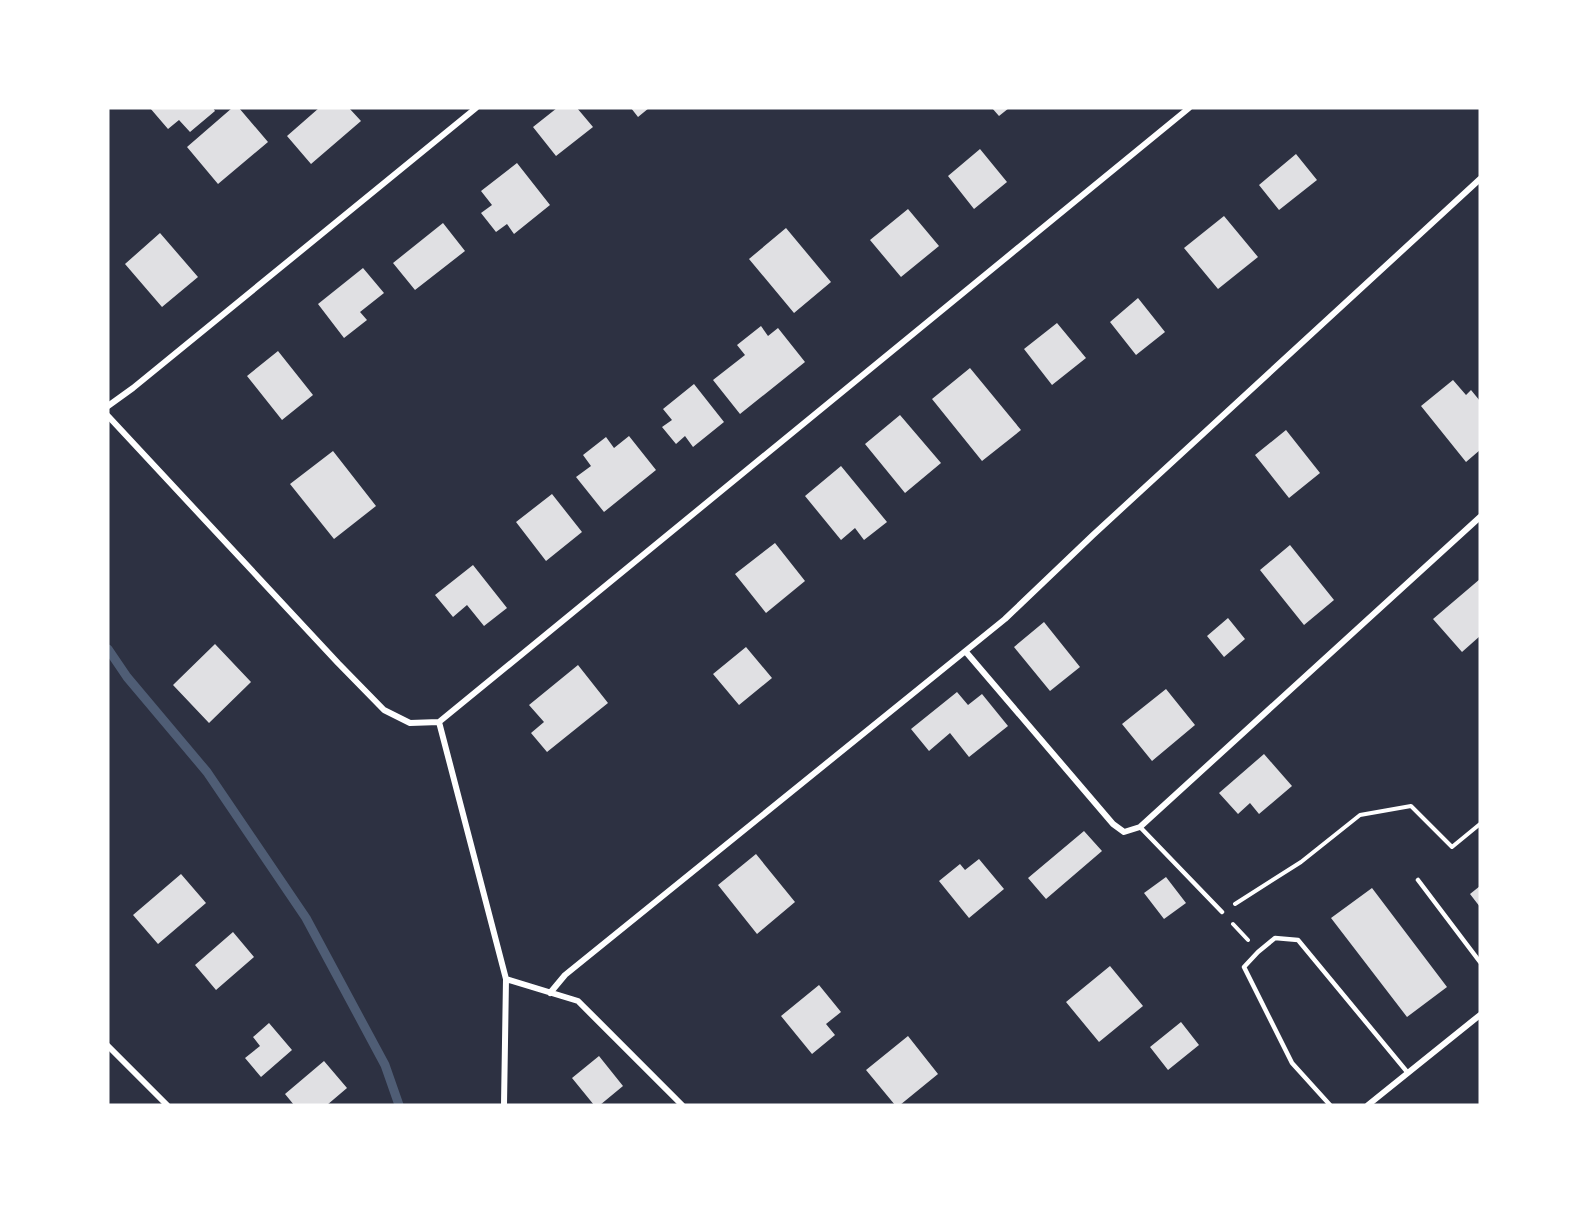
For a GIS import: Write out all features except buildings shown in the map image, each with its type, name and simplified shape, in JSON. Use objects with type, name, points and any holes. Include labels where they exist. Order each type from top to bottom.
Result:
[{"type":"street","points":[[108,406],[476,108]]},
{"type":"street","points":[[108,416],[384,710],[410,723],[439,722],[1189,108]]},
{"type":"street","points":[[550,993],[565,975],[1005,619],[1093,535],[1480,179]]},
{"type":"street","points":[[966,652],[1113,824],[1124,832],[1140,827],[1480,517]]},
{"type":"street","points":[[439,722],[506,979],[504,1105]]},
{"type":"street","points":[[506,979],[578,1001],[682,1105]]},
{"type":"street","points":[[1368,1105],[1480,1015]]},
{"type":"street","points":[[108,1046],[167,1105]]},
{"type":"lane","points":[[1140,827],[1222,912]]},
{"type":"lane","points":[[1418,880],[1480,962]]},
{"type":"lane","points":[[1330,1105],[1292,1063],[1244,967],[1275,938],[1298,940],[1408,1073]]},
{"type":"path","points":[[1258,952],[1222,912],[1301,862],[1360,815],[1411,806],[1452,847],[1480,824]]},
{"type":"waterway","points":[[108,649],[127,677],[207,772],[306,918],[385,1065],[399,1105]]}]
